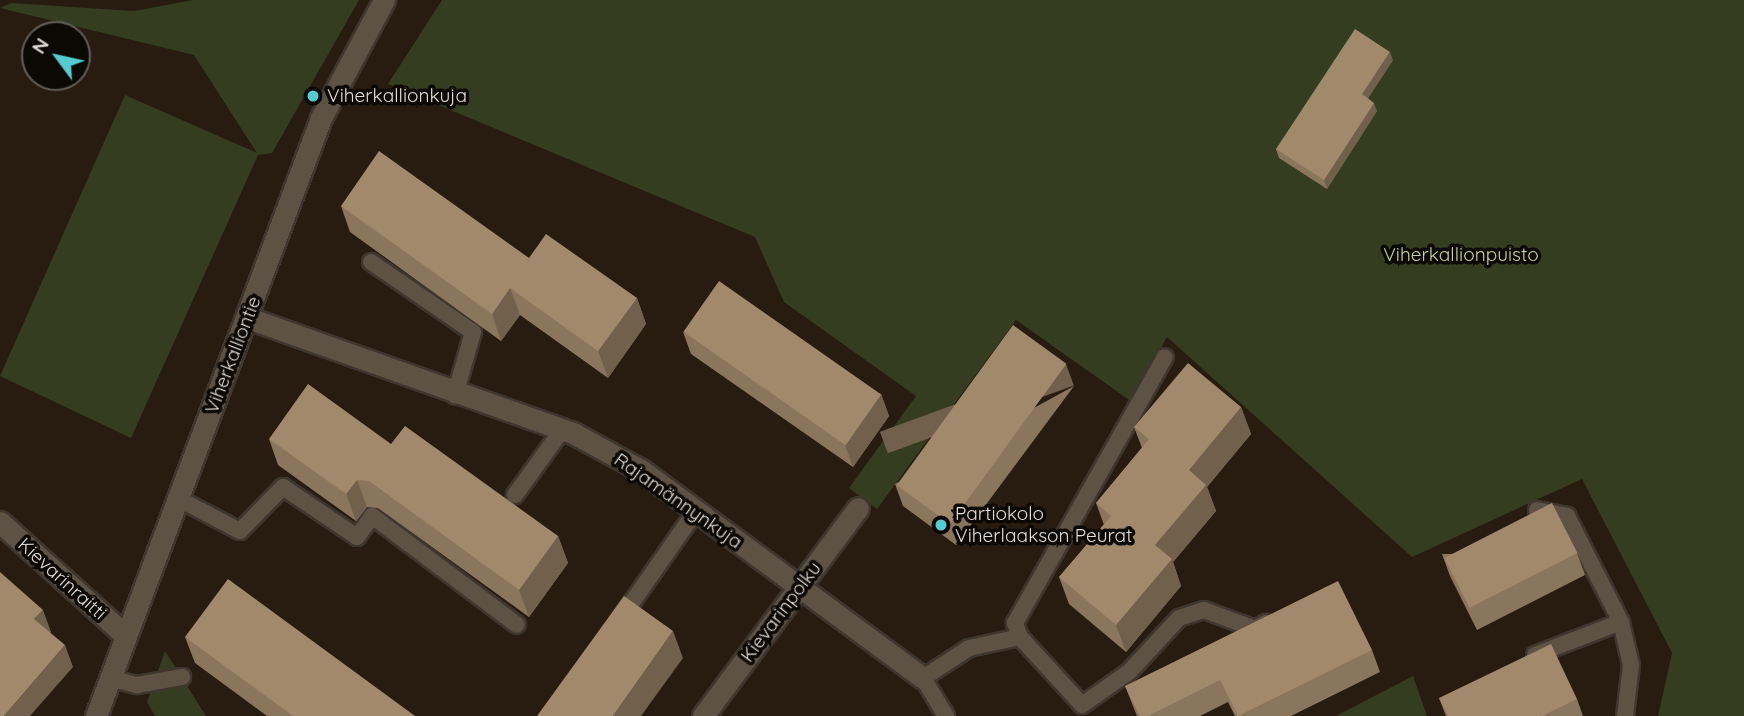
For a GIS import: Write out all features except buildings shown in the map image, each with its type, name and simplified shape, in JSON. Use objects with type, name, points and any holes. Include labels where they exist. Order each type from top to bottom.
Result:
[{"type":"street","name":"Viherkalliontie","points":[[96,716],[248,318],[321,118],[384,0]]},
{"type":"street","name":"Rajamännynkuja","points":[[248,318],[456,395],[562,430],[641,470],[923,678]]},
{"type":"street","name":"Kievarinpolku","points":[[703,716],[858,508]]},
{"type":"street","name":"Kievarinraitti","points":[[0,522],[125,635]]},
{"type":"lane","points":[[371,262],[473,332],[456,395]]},
{"type":"lane","points":[[1165,357],[1015,623],[1020,637],[1082,705],[1130,671],[1179,618],[1204,610],[1255,629],[1289,612]]},
{"type":"lane","points":[[515,495],[562,430]]},
{"type":"lane","points":[[179,499],[240,531],[282,487],[357,537],[372,516],[517,625]]},
{"type":"lane","points":[[1518,520],[1541,508],[1567,516],[1620,622],[1630,665],[1625,716]]},
{"type":"lane","points":[[607,637],[696,511]]},
{"type":"lane","points":[[1518,663],[1620,622]]},
{"type":"lane","points":[[946,716],[923,678],[969,648],[1020,637]]},
{"type":"lane","points":[[110,678],[137,685],[182,677]]},
{"type":"green space","points":[[193,0],[359,0],[272,153],[258,155],[131,438],[0,376],[125,95],[257,153],[194,55],[91,30],[91,21],[54,21],[0,8],[11,3],[134,11]]},
{"type":"green space","name":"Viherkallionpuisto","points":[[442,0],[1744,0],[1744,716],[1658,716],[1672,653],[1582,479],[1412,557],[1167,337],[1132,402],[1016,320],[877,509],[849,488],[916,396],[784,302],[755,237],[388,84]]},
{"type":"green space","points":[[165,651],[206,716],[155,716],[147,702]]},
{"type":"green space","points":[[1413,676],[1427,716],[1336,716]]},
{"type":"place","name":"Viherkallionkuja","points":[[313,96]]},
{"type":"place","name":"Partiokolo Viherlaakson Peurat","points":[[941,525]]}]
